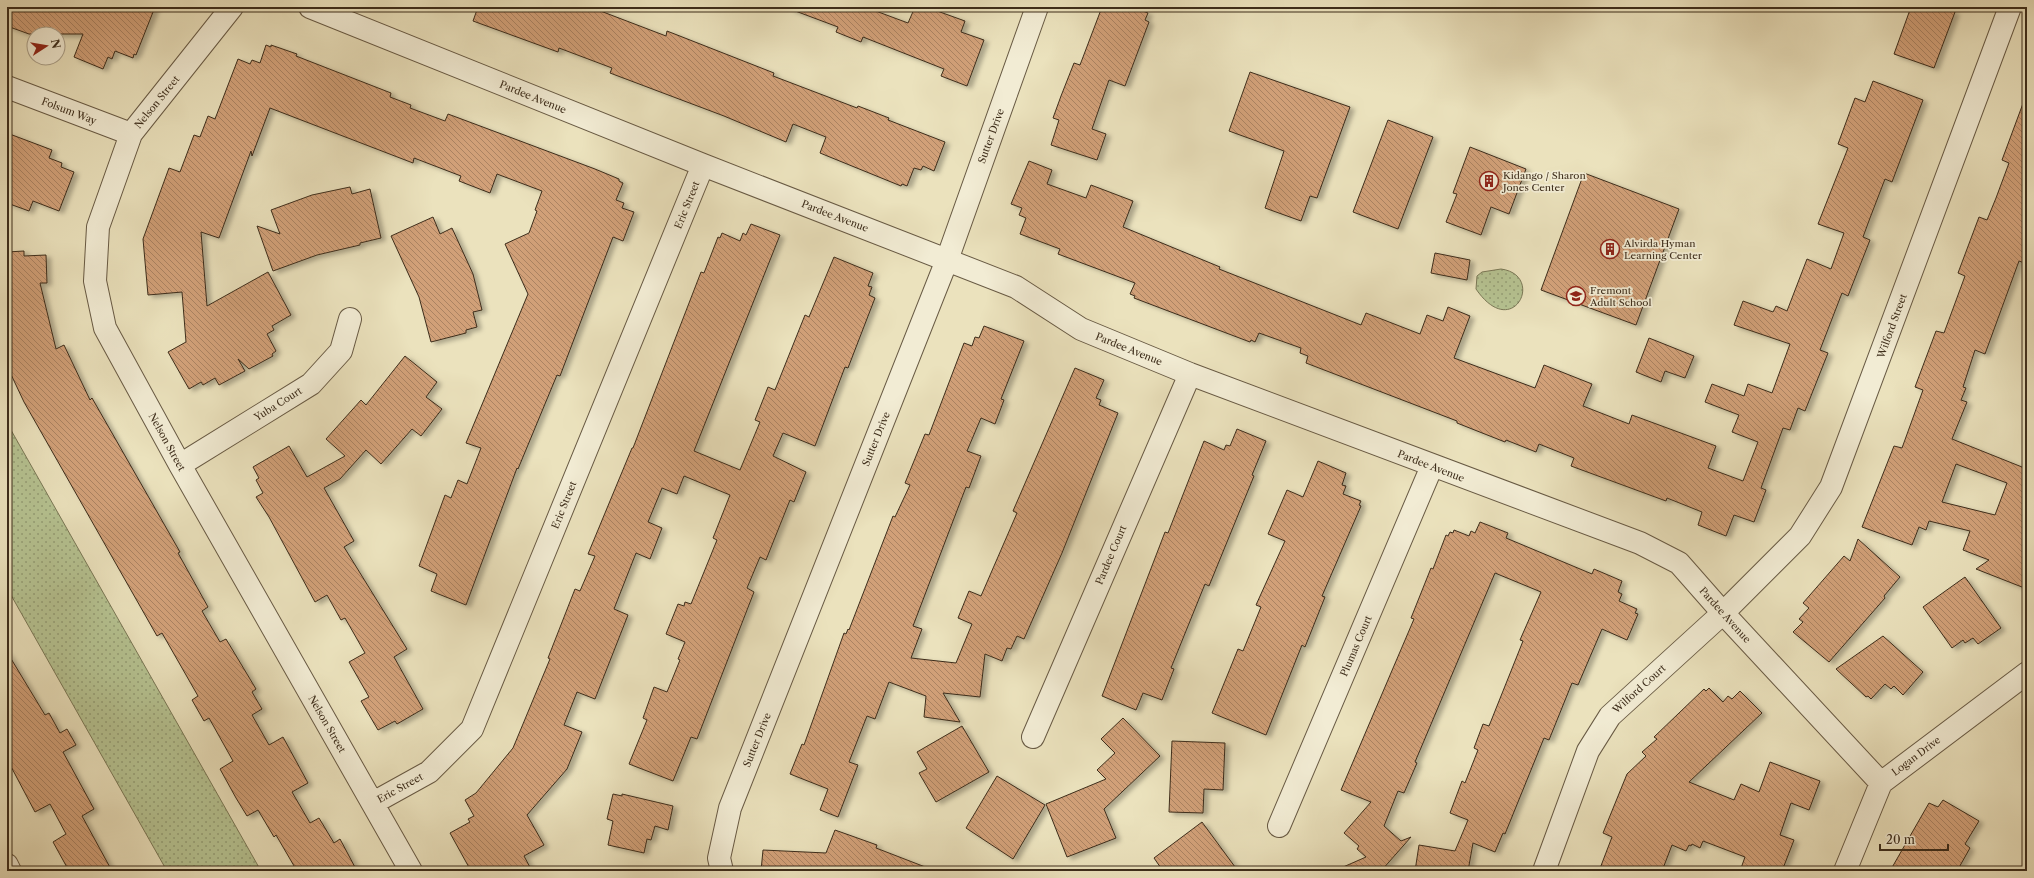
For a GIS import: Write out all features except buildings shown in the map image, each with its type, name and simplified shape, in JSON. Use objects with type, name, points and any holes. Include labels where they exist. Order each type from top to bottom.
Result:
[{"type":"street","name":"Nelson Street","points":[[232,7],[131,134],[98,227],[95,282],[105,328],[180,465],[411,871]]},
{"type":"street","name":"Pardee Avenue","points":[[310,7],[703,165],[1016,287],[1081,329],[1190,374],[1640,543],[1678,563],[1881,783]]},
{"type":"street","name":"Sutter Drive","points":[[722,871],[719,858],[730,808],[947,260],[1038,7]]},
{"type":"street","name":"Wilford Street","points":[[1723,613],[1800,536],[1831,487],[2010,7]]},
{"type":"street","name":"Folsum Way","points":[[7,87],[131,134]]},
{"type":"street","name":"Eric Street","points":[[373,804],[429,772],[472,729],[703,165]]},
{"type":"street","name":"Yuba Court","points":[[180,465],[311,384],[341,351],[350,319]]},
{"type":"street","name":"Pardee Court","points":[[1033,737],[1190,374]]},
{"type":"street","name":"Plumas Court","points":[[1279,826],[1432,466]]},
{"type":"street","name":"Wilford Court","points":[[1544,871],[1588,751],[1610,716],[1723,613]]},
{"type":"street","name":"Logan Drive","points":[[1881,783],[2027,673]]},
{"type":"street","points":[[1845,871],[1881,783]]},
{"type":"street","points":[[7,865],[10,871]]},
{"type":"green space","points":[[1501,269],[1514,274],[1521,282],[1523,292],[1519,302],[1512,308],[1502,310],[1490,304],[1476,289],[1477,276],[1482,272]]},
{"type":"green space","points":[[7,423],[261,871],[167,871],[7,588]]},
{"type":"place","name":"Kidango / Sharon Jones Center","points":[[1489,181]]},
{"type":"place","name":"Alvirda Hyman Learning Center","points":[[1610,249]]},
{"type":"place","name":"Fremont Adult School","points":[[1576,296]]}]
